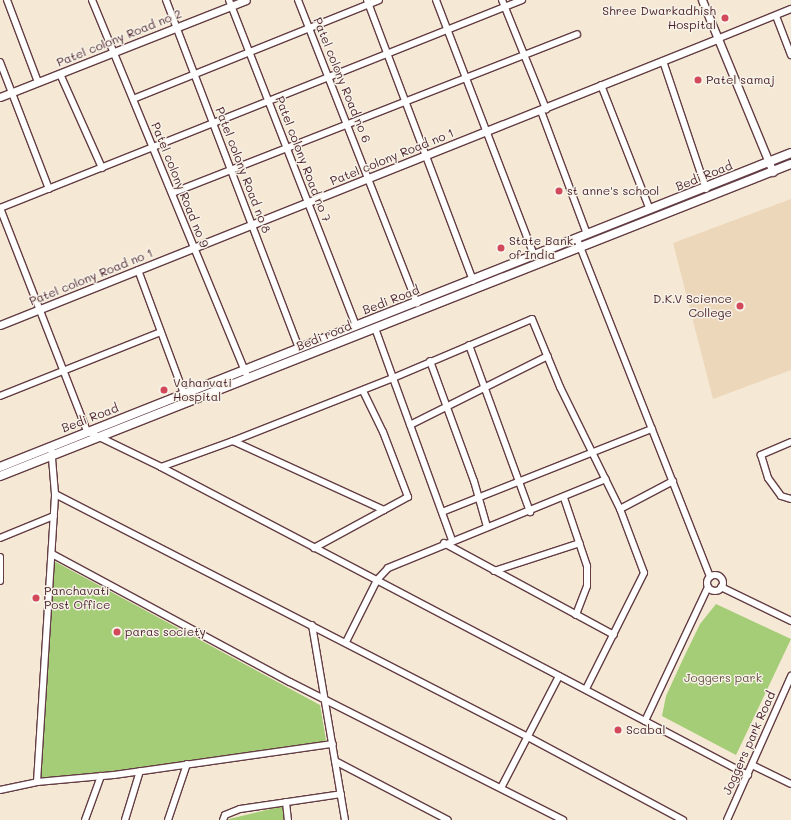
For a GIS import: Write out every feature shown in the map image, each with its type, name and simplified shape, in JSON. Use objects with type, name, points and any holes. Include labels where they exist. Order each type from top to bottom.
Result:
[{"type":"main road","name":"Bedi Road","points":[[0,467],[87,431],[184,394],[247,375],[299,348],[473,281],[534,255],[706,189],[791,154]]},
{"type":"main road","name":"Bedi road","points":[[0,476],[101,437],[247,375],[375,328],[791,164]]},
{"type":"street","points":[[7,0],[38,82]]},
{"type":"street","name":"Patel colony Road no 9","points":[[92,0],[247,375]]},
{"type":"street","name":"Patel colony Road no 8","points":[[166,0],[253,224],[299,348]]},
{"type":"street","name":"Patel colony Road no 2","points":[[0,97],[176,28],[230,3],[246,0]]},
{"type":"street","name":"Patel colony Road no 6","points":[[298,0],[417,303]]},
{"type":"street","points":[[133,99],[310,29],[368,2],[380,0]]},
{"type":"street","points":[[436,0],[534,255]]},
{"type":"street","points":[[502,0],[524,54],[587,234]]},
{"type":"street","points":[[522,0],[0,208],[87,431],[161,467],[748,775]]},
{"type":"street","points":[[702,0],[773,172]]},
{"type":"street","points":[[368,2],[473,281]]},
{"type":"street","name":"Patel colony Road no 7","points":[[230,3],[356,326]]},
{"type":"street","name":"Patel colony Road no 1","points":[[0,325],[426,155],[544,110],[601,85],[791,9]]},
{"type":"street","points":[[776,16],[791,55]]},
{"type":"street","points":[[172,193],[288,149],[347,124],[577,34]]},
{"type":"street","points":[[663,61],[706,189]]},
{"type":"street","points":[[0,62],[49,189]]},
{"type":"street","points":[[60,74],[102,168]]},
{"type":"street","points":[[601,85],[650,210]]},
{"type":"street","points":[[577,239],[710,577],[708,587],[645,721]]},
{"type":"street","points":[[138,270],[184,394]]},
{"type":"street","points":[[161,467],[233,441],[363,390],[532,319],[620,510],[644,573],[614,636],[586,689]]},
{"type":"street","points":[[375,328],[452,540]]},
{"type":"street","points":[[0,396],[161,332]]},
{"type":"street","points":[[470,345],[530,512]]},
{"type":"street","points":[[410,425],[548,356]]},
{"type":"street","points":[[430,362],[479,497],[487,526]]},
{"type":"street","points":[[314,548],[408,497],[383,432],[363,390]]},
{"type":"street","points":[[442,512],[652,429]]},
{"type":"street","points":[[233,441],[384,510]]},
{"type":"street","points":[[791,442],[761,455],[768,478],[781,496],[791,499]]},
{"type":"street","points":[[37,782],[55,494],[53,455],[51,446]]},
{"type":"street","points":[[346,642],[377,580],[388,568],[444,543],[487,526],[530,512],[606,479]]},
{"type":"street","points":[[620,510],[673,481]]},
{"type":"street","points":[[55,494],[346,642],[683,820]]},
{"type":"street","points":[[564,498],[587,566],[588,579],[576,615]]},
{"type":"street","points":[[0,538],[54,516]]},
{"type":"street","points":[[494,571],[580,542]]},
{"type":"street","points":[[444,543],[614,636]]},
{"type":"street","points":[[52,554],[326,700],[563,820]]},
{"type":"street","points":[[0,557],[0,581]]},
{"type":"street","points":[[708,587],[715,591],[721,587],[722,580],[719,576],[710,577]]},
{"type":"street","points":[[721,587],[791,621]]},
{"type":"street","points":[[312,625],[326,700],[345,820]]},
{"type":"street","points":[[501,788],[559,676]]},
{"type":"street","name":"Joggers park Road","points":[[727,820],[789,684],[791,676]]},
{"type":"street","points":[[0,790],[37,782],[140,771],[333,744]]},
{"type":"street","points":[[335,761],[448,820]]},
{"type":"street","points":[[168,820],[187,764]]},
{"type":"street","points":[[752,765],[791,784]]},
{"type":"street","points":[[125,820],[140,771]]},
{"type":"street","points":[[85,820],[101,776]]},
{"type":"street","points":[[223,820],[225,815],[240,810],[341,794]]},
{"type":"street","points":[[286,802],[288,820]]},
{"type":"shaded area","name":"D.K.V Science College","points":[[791,199],[791,370],[713,399],[673,243]]},
{"type":"green space","name":"paras society","points":[[52,560],[320,705],[326,740],[321,744],[134,771],[94,781],[40,779]]},
{"type":"green space","name":"Joggers park","points":[[716,604],[791,639],[736,755],[662,716],[666,696],[683,659],[700,624]]},
{"type":"green space","points":[[283,806],[285,820],[228,820],[229,819]]},
{"type":"place","name":"Shree Dwarkadhish Hospital","points":[[725,18]]},
{"type":"place","name":"Patel samaj","points":[[698,80]]},
{"type":"place","name":"st anne's school","points":[[559,191]]},
{"type":"place","name":"State Bank of India","points":[[501,248]]},
{"type":"place","name":"D.K.V Science College","points":[[740,306]]},
{"type":"place","name":"Vahanvati Hospital","points":[[164,390]]},
{"type":"place","name":"Panchavati Post Office","points":[[36,598]]},
{"type":"place","name":"paras society","points":[[117,632]]},
{"type":"place","name":"Scabal","points":[[618,730]]}]
